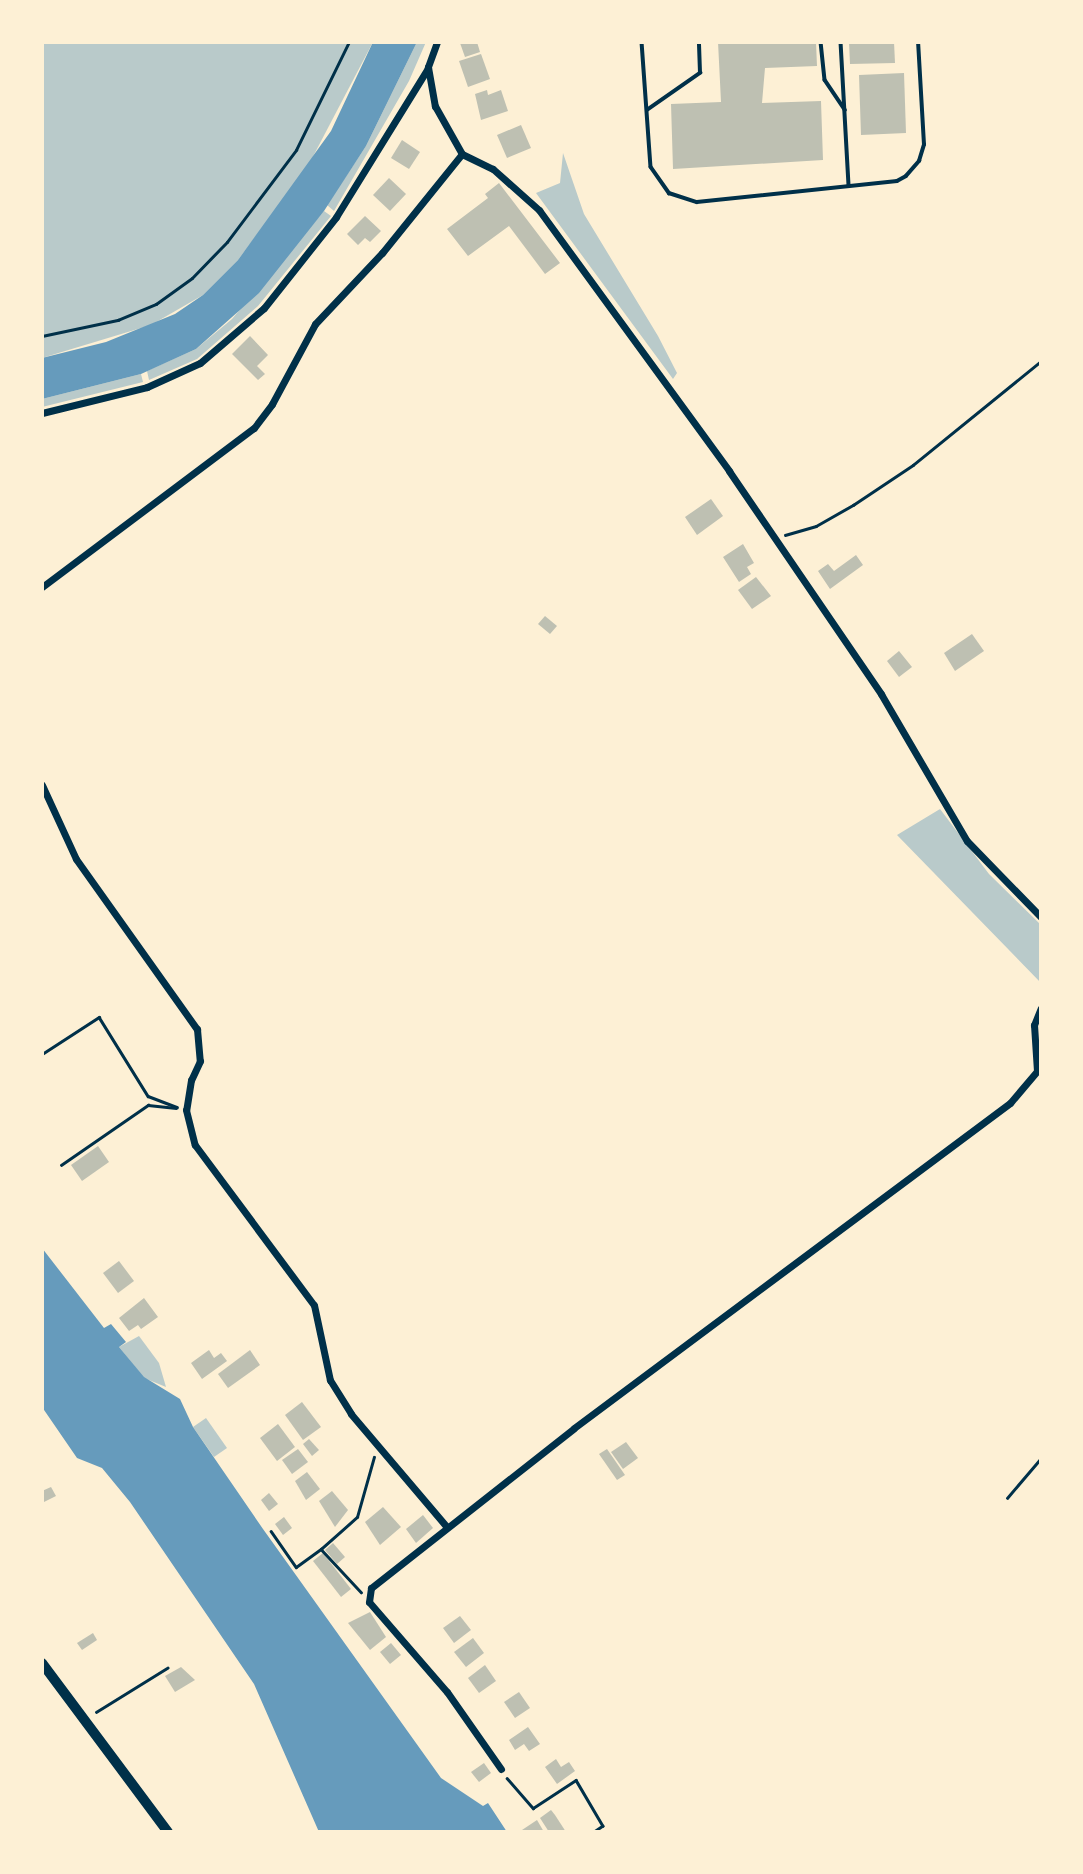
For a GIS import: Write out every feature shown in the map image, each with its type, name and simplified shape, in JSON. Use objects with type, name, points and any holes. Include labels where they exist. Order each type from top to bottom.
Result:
[{"type":"main road","points":[[42,1663],[168,1832]]},
{"type":"street","points":[[42,413],[147,387],[200,363],[264,308],[336,217],[428,67],[437,42]]},
{"type":"street","points":[[428,67],[435,106],[462,154],[492,169],[539,210],[775,538],[894,712],[967,841],[1041,917]]},
{"type":"street","points":[[42,587],[254,428],[272,404],[315,324],[382,253],[462,154]]},
{"type":"street","points":[[42,785],[76,859],[197,1029],[200,1061],[191,1080],[186,1110],[195,1145],[314,1305],[330,1380],[377,1447],[447,1527]]},
{"type":"street","points":[[501,1769],[447,1692],[369,1602],[368,1594],[447,1527],[921,1165],[1010,1103],[1037,1071],[1034,1024],[1041,1008]]},
{"type":"lane","points":[[642,42],[651,167],[659,183],[683,200],[897,181],[919,161],[924,145],[918,42]]},
{"type":"lane","points":[[647,110],[700,73],[699,42]]},
{"type":"lane","points":[[821,42],[825,80],[845,110]]},
{"type":"lane","points":[[841,42],[849,186]]},
{"type":"lane","points":[[1034,1024],[1041,1047]]},
{"type":"path","points":[[42,336],[118,320],[156,304],[192,278],[227,242],[296,150],[349,42]]},
{"type":"path","points":[[775,538],[816,526],[853,505],[913,465],[1041,361]]},
{"type":"path","points":[[42,1054],[99,1017],[148,1096],[186,1110]]},
{"type":"path","points":[[61,1165],[148,1105],[186,1110]]},
{"type":"path","points":[[271,1531],[296,1567],[321,1549],[357,1517],[377,1447]]},
{"type":"path","points":[[1007,1498],[1041,1458]]},
{"type":"path","points":[[321,1549],[356,1590],[368,1594]]},
{"type":"path","points":[[84,1720],[167,1668]]},
{"type":"path","points":[[501,1769],[533,1808],[576,1780],[603,1826],[594,1832]]},
{"type":"shaded area","points":[[42,42],[373,42],[308,166],[238,260],[203,295],[151,325],[42,358]]},
{"type":"shaded area","points":[[417,42],[426,42],[409,81],[334,211],[327,205],[366,146]]},
{"type":"shaded area","points":[[563,153],[584,214],[658,336],[677,373],[673,379],[536,193],[560,183]]},
{"type":"shaded area","points":[[324,211],[331,216],[258,306],[197,359],[149,380],[147,371],[196,349],[232,319]]},
{"type":"shaded area","points":[[141,374],[143,382],[42,407],[42,399]]},
{"type":"shaded area","points":[[940,809],[989,874],[1041,925],[1041,983],[897,835]]},
{"type":"shaded area","points":[[139,1336],[159,1363],[166,1387],[144,1378],[119,1347]]},
{"type":"shaded area","points":[[206,1418],[227,1448],[214,1457],[193,1427]]},
{"type":"water","points":[[373,42],[417,42],[366,146],[324,211],[259,293],[196,349],[141,374],[42,399],[42,358],[106,342],[175,314],[203,295],[238,260],[331,131]]},
{"type":"water","points":[[42,1248],[104,1328],[111,1324],[126,1342],[119,1347],[144,1377],[180,1399],[193,1427],[263,1529],[441,1778],[483,1806],[488,1803],[507,1832],[319,1832],[254,1684],[130,1502],[102,1468],[77,1458],[42,1407]]},
{"type":"building","points":[[477,42],[480,52],[465,57],[460,43]]},
{"type":"building","points":[[718,42],[816,42],[817,66],[765,68],[762,103],[821,101],[823,160],[673,169],[671,104],[721,102]]},
{"type":"building","points":[[849,42],[894,42],[895,63],[850,64]]},
{"type":"building","points":[[481,54],[490,79],[468,87],[459,61]]},
{"type":"building","points":[[904,73],[906,133],[861,135],[859,75]]},
{"type":"building","points":[[487,90],[488,95],[501,90],[508,111],[481,120],[475,94]]},
{"type":"building","points":[[521,125],[531,148],[507,158],[497,135]]},
{"type":"building","points":[[402,140],[420,152],[409,169],[391,158]]},
{"type":"building","points":[[389,178],[406,194],[390,211],[373,195]]},
{"type":"building","points":[[499,183],[560,263],[545,274],[509,226],[468,256],[447,229],[488,198],[485,194]]},
{"type":"building","points":[[365,216],[381,231],[370,242],[365,238],[358,245],[347,234]]},
{"type":"building","points":[[250,336],[268,355],[257,366],[265,374],[258,380],[232,354]]},
{"type":"building","points":[[711,499],[723,516],[697,535],[685,517]]},
{"type":"building","points":[[743,544],[754,563],[747,567],[751,574],[739,582],[723,557]]},
{"type":"building","points":[[856,555],[863,565],[830,589],[818,571],[828,564],[834,571]]},
{"type":"building","points":[[756,577],[771,596],[752,609],[738,590]]},
{"type":"building","points":[[545,616],[557,626],[550,634],[538,624]]},
{"type":"building","points":[[972,634],[984,651],[955,671],[944,653]]},
{"type":"building","points":[[899,651],[912,667],[899,677],[887,661]]},
{"type":"building","points":[[98,1146],[109,1162],[82,1181],[71,1165]]},
{"type":"building","points":[[119,1261],[134,1281],[118,1293],[103,1273]]},
{"type":"building","points":[[144,1298],[158,1317],[141,1329],[138,1325],[129,1331],[119,1318]]},
{"type":"building","points":[[209,1350],[214,1358],[221,1353],[227,1361],[202,1379],[191,1363]]},
{"type":"building","points":[[250,1350],[260,1365],[228,1388],[218,1374]]},
{"type":"building","points":[[302,1402],[321,1427],[303,1440],[285,1415]]},
{"type":"building","points":[[278,1424],[295,1447],[277,1461],[260,1438]]},
{"type":"building","points":[[309,1439],[319,1450],[312,1456],[303,1444]]},
{"type":"building","points":[[626,1442],[638,1458],[623,1469],[611,1452]]},
{"type":"building","points":[[298,1449],[308,1462],[292,1474],[282,1460]]},
{"type":"building","points":[[607,1449],[625,1475],[617,1480],[599,1454]]},
{"type":"building","points":[[307,1472],[320,1489],[306,1500],[295,1481]]},
{"type":"building","points":[[51,1487],[56,1496],[42,1503],[42,1491]]},
{"type":"building","points":[[332,1491],[348,1510],[335,1527],[319,1501]]},
{"type":"building","points":[[269,1493],[278,1504],[269,1511],[261,1500]]},
{"type":"building","points":[[383,1507],[401,1527],[380,1545],[365,1522]]},
{"type":"building","points":[[423,1515],[433,1528],[416,1543],[406,1529]]},
{"type":"building","points":[[284,1517],[292,1528],[283,1535],[275,1524]]},
{"type":"building","points":[[333,1543],[345,1557],[337,1564],[325,1550]]},
{"type":"building","points":[[323,1553],[351,1589],[341,1597],[313,1561]]},
{"type":"building","points":[[370,1612],[386,1637],[370,1650],[348,1623]]},
{"type":"building","points":[[460,1616],[471,1630],[454,1643],[443,1628]]},
{"type":"building","points":[[93,1633],[97,1640],[82,1650],[77,1643]]},
{"type":"building","points":[[473,1638],[484,1653],[466,1667],[454,1652]]},
{"type":"building","points":[[391,1643],[401,1655],[390,1664],[380,1652]]},
{"type":"building","points":[[485,1665],[496,1681],[479,1693],[468,1678]]},
{"type":"building","points":[[181,1667],[195,1680],[175,1692],[165,1676]]},
{"type":"building","points":[[519,1692],[530,1708],[515,1718],[504,1702]]},
{"type":"building","points":[[528,1727],[540,1744],[529,1751],[524,1744],[515,1750],[509,1740]]},
{"type":"building","points":[[556,1759],[561,1767],[569,1762],[575,1771],[557,1784],[545,1767]]},
{"type":"building","points":[[484,1763],[491,1773],[479,1782],[471,1772]]},
{"type":"building","points":[[551,1810],[566,1832],[549,1832],[540,1818]]},
{"type":"building","points":[[537,1820],[544,1832],[519,1832]]}]
